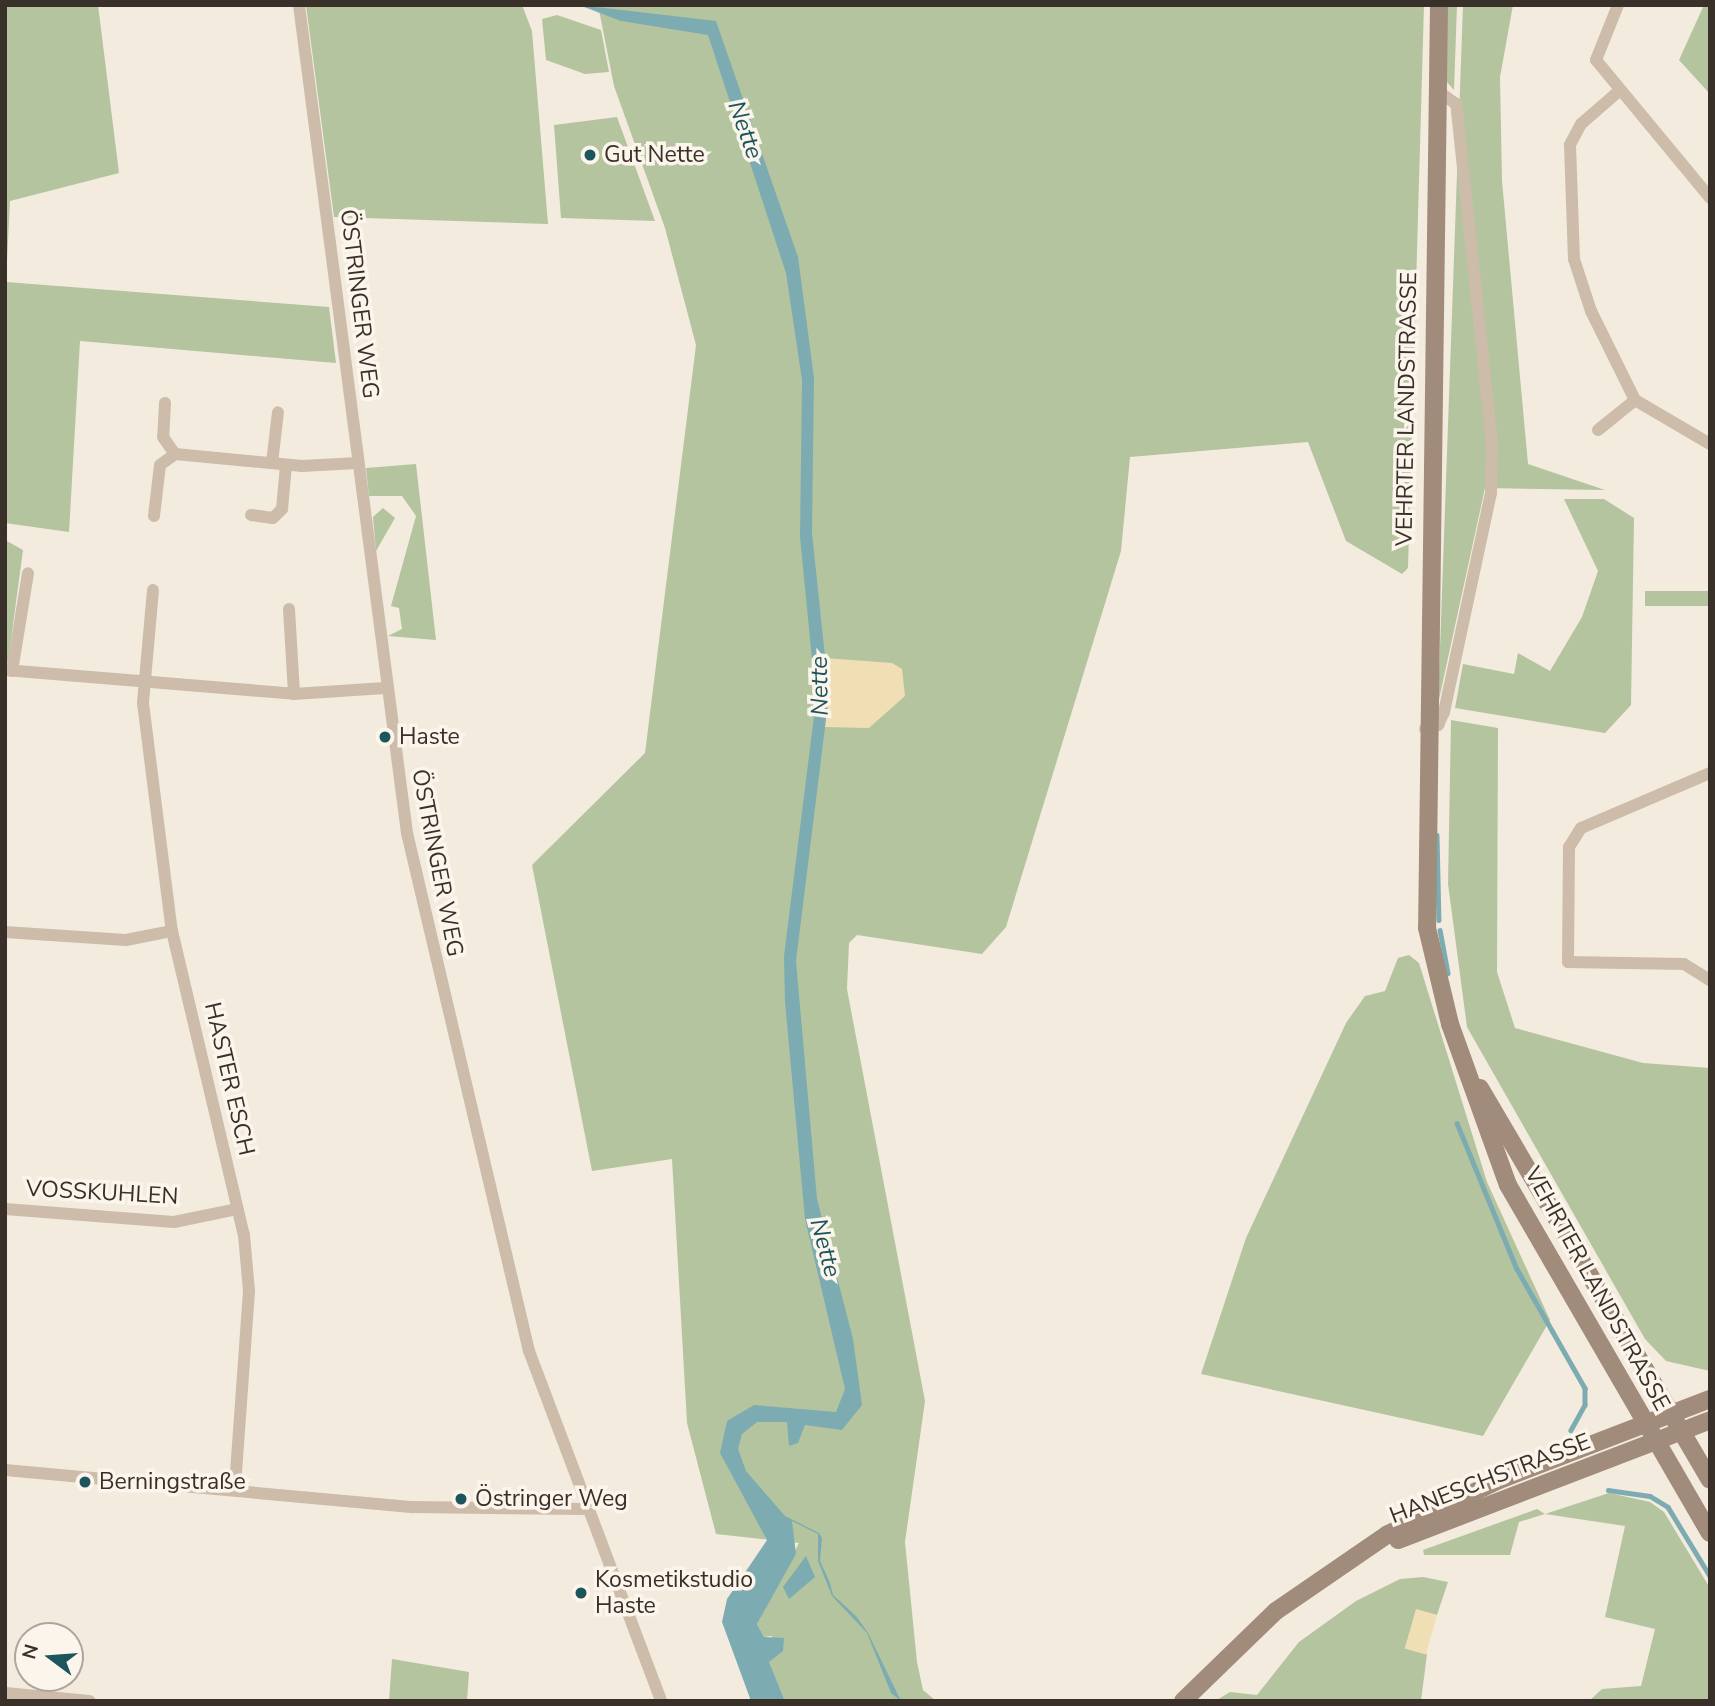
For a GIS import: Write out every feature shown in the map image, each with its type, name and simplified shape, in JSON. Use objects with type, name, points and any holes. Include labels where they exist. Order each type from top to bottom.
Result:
[{"type":"main road","name":"VEHRTER LANDSTRASSE","points":[[1439,5],[1425,729],[1427,928],[1462,1058],[1508,1185],[1710,1533]]},
{"type":"main road","name":"VEHRTER LANDSTRASSE","points":[[1462,1058],[1710,1480]]},
{"type":"main road","name":"HANESCHSTRASSE","points":[[1184,1701],[1276,1611],[1343,1563],[1499,1480],[1710,1399]]},
{"type":"main road","name":"HANESCHSTRASSE","points":[[1343,1563],[1710,1420]]},
{"type":"street","name":"ÖSTRINGER WEG","points":[[299,5],[384,688],[407,833],[490,1197],[529,1351],[585,1509],[661,1701]]},
{"type":"street","points":[[1618,5],[1596,60],[1710,198]]},
{"type":"street","points":[[1425,729],[1438,725],[1444,712],[1491,492],[1487,370],[1458,118],[1451,96],[1437,90]]},
{"type":"street","points":[[1619,91],[1581,124],[1570,145],[1574,259],[1591,311],[1635,400],[1710,444]]},
{"type":"street","points":[[1598,430],[1635,400]]},
{"type":"street","points":[[165,403],[163,437],[175,454]]},
{"type":"street","points":[[272,463],[278,412]]},
{"type":"street","points":[[154,516],[160,465],[175,454],[286,465],[357,463]]},
{"type":"street","points":[[251,515],[273,518],[282,509],[286,465]]},
{"type":"street","points":[[28,573],[9,671],[294,694],[384,688]]},
{"type":"street","name":"HASTER ESCH","points":[[153,590],[143,682],[172,931],[237,1209],[248,1291],[235,1487]]},
{"type":"street","points":[[289,609],[294,694]]},
{"type":"street","points":[[1710,773],[1581,828],[1569,847],[1568,949],[1568,962],[1684,964],[1710,980]]},
{"type":"street","points":[[5,932],[126,940],[172,931]]},
{"type":"street","name":"VOSSKUHLEN","points":[[5,1209],[174,1222],[237,1209]]},
{"type":"street","points":[[5,1470],[235,1487],[413,1507],[585,1509]]},
{"type":"street","points":[[5,1693],[90,1701]]},
{"type":"green space","points":[[5,5],[98,5],[119,173],[10,201],[6,282],[329,307],[336,363],[80,341],[69,532],[5,523]]},
{"type":"green space","points":[[306,5],[522,5],[532,31],[548,224],[334,217]]},
{"type":"green space","points":[[598,5],[1424,5],[1408,568],[1402,574],[1346,541],[1308,442],[1130,457],[1121,551],[1006,927],[982,954],[857,935],[849,943],[847,989],[925,1401],[905,1542],[917,1662],[923,1690],[936,1701],[785,1701],[769,1663],[772,1636],[764,1637],[757,1624],[799,1543],[716,1534],[687,1423],[672,1159],[592,1171],[532,865],[645,753],[696,345],[665,228],[614,86]]},
{"type":"green space","points":[[1446,5],[1457,5],[1454,90],[1445,80]]},
{"type":"green space","points":[[1463,5],[1513,5],[1500,77],[1502,181],[1528,464],[1605,490],[1485,488],[1438,704]]},
{"type":"green space","points":[[1704,5],[1710,5],[1710,94],[1679,60]]},
{"type":"green space","points":[[557,15],[601,30],[609,72],[585,74],[546,60],[542,19]]},
{"type":"green space","points":[[617,117],[655,221],[561,218],[554,125]]},
{"type":"green space","points":[[416,464],[436,640],[388,636],[402,629],[399,608],[391,606],[416,516],[402,496],[369,496],[366,468]]},
{"type":"green space","points":[[1564,499],[1604,499],[1634,518],[1631,705],[1605,733],[1455,708],[1463,664],[1514,674],[1518,653],[1550,671],[1582,617],[1598,571]]},
{"type":"green space","points":[[383,508],[395,518],[376,551],[373,517]]},
{"type":"green space","points":[[5,540],[23,550],[8,662],[5,662]]},
{"type":"green space","points":[[1645,591],[1710,591],[1710,606],[1645,606]]},
{"type":"green space","points":[[1451,720],[1498,728],[1497,972],[1515,1028],[1643,1063],[1710,1068],[1710,1371],[1666,1361],[1645,1339],[1467,1027],[1448,884]]},
{"type":"green space","points":[[1409,955],[1419,963],[1487,1182],[1550,1320],[1483,1436],[1201,1374],[1246,1238],[1346,1023],[1365,996],[1385,991],[1398,958]]},
{"type":"green space","points":[[1609,1493],[1650,1502],[1664,1512],[1710,1588],[1710,1701],[1589,1701],[1602,1689],[1641,1686],[1655,1629],[1605,1617],[1625,1526],[1545,1514]]},
{"type":"green space","points":[[1537,1509],[1545,1514],[1519,1522],[1510,1555],[1424,1555],[1423,1550]]},
{"type":"green space","points":[[1423,1577],[1448,1582],[1437,1615],[1416,1610],[1406,1648],[1427,1654],[1421,1701],[1215,1701],[1230,1692],[1257,1695],[1299,1642],[1356,1601],[1400,1579]]},
{"type":"green space","points":[[392,1659],[469,1672],[467,1701],[389,1701]]},
{"type":"sand","points":[[825,658],[892,663],[902,669],[905,696],[869,728],[825,727]]},
{"type":"sand","points":[[1416,1609],[1437,1615],[1426,1654],[1405,1648]]},
{"type":"water","name":"Nette","points":[[579,5],[716,21],[798,257],[814,378],[812,533],[829,695],[796,961],[817,1199],[853,1339],[862,1405],[842,1430],[805,1425],[798,1443],[789,1446],[787,1422],[757,1422],[742,1434],[738,1449],[746,1471],[785,1516],[819,1533],[822,1538],[820,1561],[833,1595],[856,1616],[868,1633],[901,1701],[891,1693],[867,1633],[832,1596],[818,1561],[818,1534],[792,1521],[796,1554],[757,1624],[764,1637],[784,1638],[783,1651],[769,1662],[785,1701],[751,1701],[722,1622],[727,1599],[767,1540],[720,1453],[727,1421],[754,1405],[836,1412],[845,1389],[805,1219],[785,1002],[784,956],[816,700],[800,537],[802,380],[786,273],[708,35],[621,21]]},
{"type":"water","points":[[806,1556],[815,1577],[789,1599],[783,1587]]},
{"type":"waterway","points":[[1437,835],[1439,920]]},
{"type":"waterway","points":[[1440,930],[1448,973]]},
{"type":"waterway","points":[[1457,1123],[1517,1269],[1585,1388],[1585,1405],[1571,1430]]},
{"type":"waterway","points":[[1608,1490],[1650,1496],[1668,1507],[1710,1576]]},
{"type":"place","name":"Gut Nette","points":[[590,155]]},
{"type":"place","name":"Haste","points":[[385,737]]},
{"type":"place","name":"Berningstraße","points":[[85,1482]]},
{"type":"place","name":"Östringer Weg","points":[[461,1499]]},
{"type":"place","name":"Kosmetikstudio Haste","points":[[581,1593]]}]
